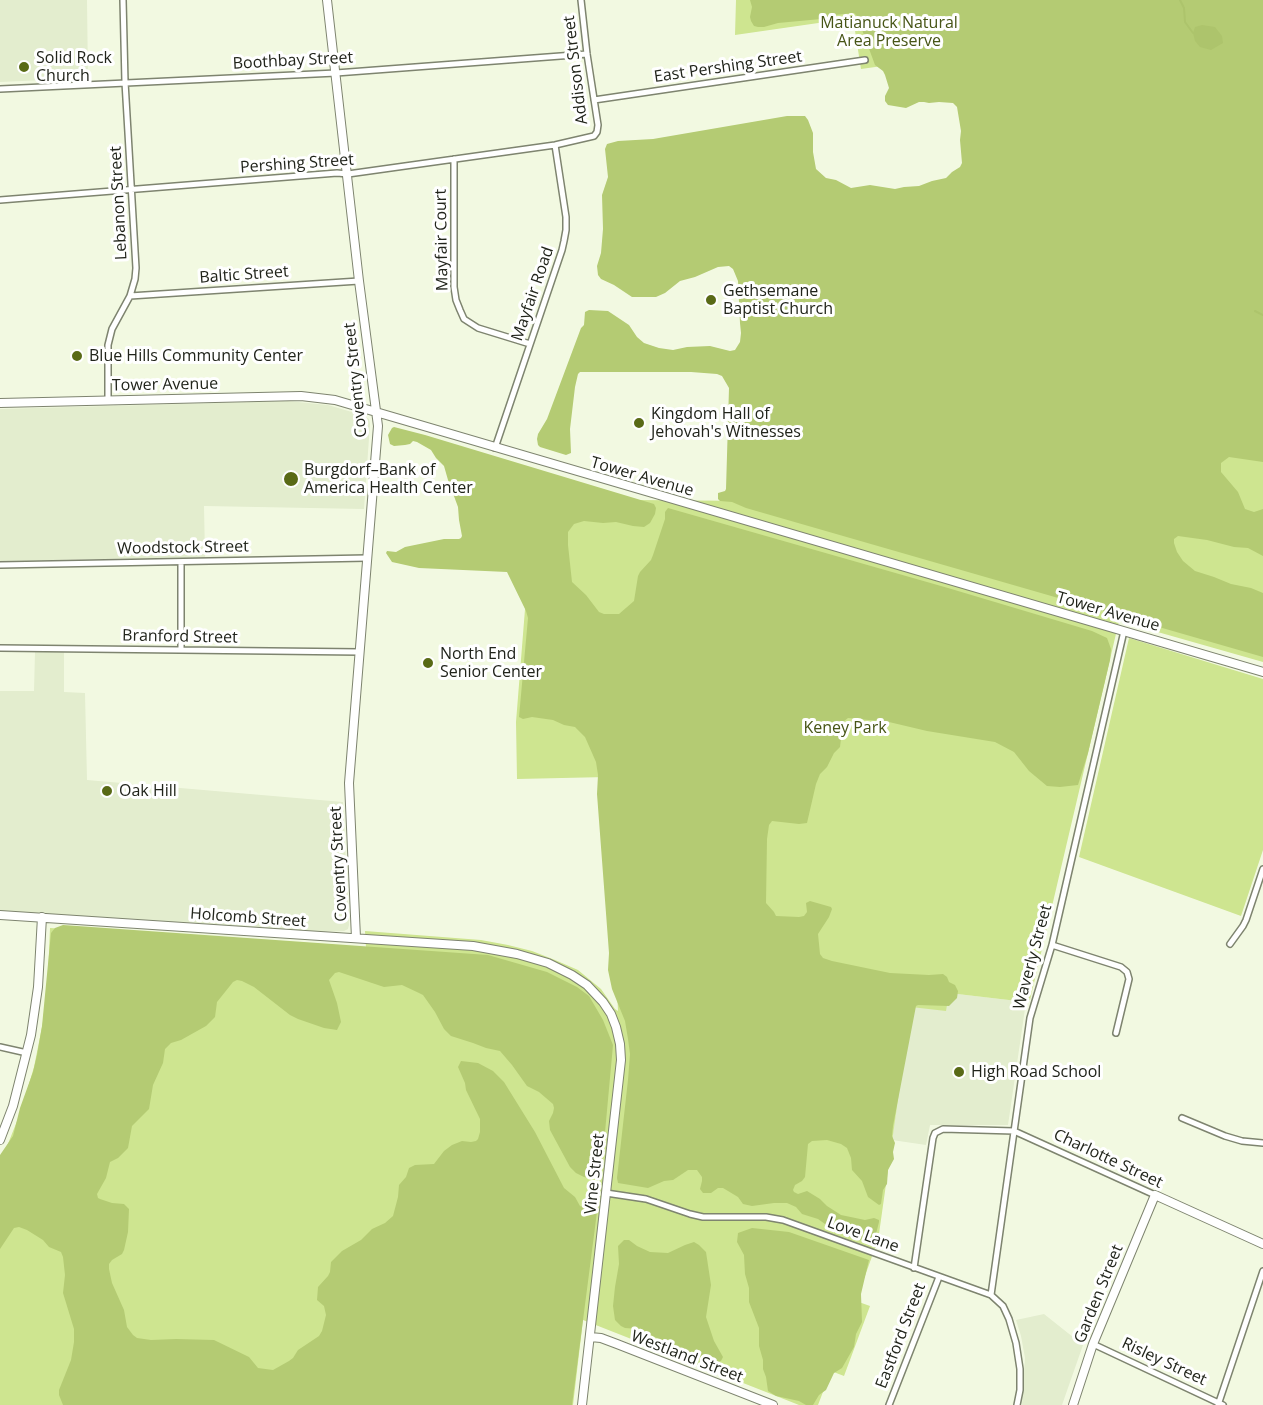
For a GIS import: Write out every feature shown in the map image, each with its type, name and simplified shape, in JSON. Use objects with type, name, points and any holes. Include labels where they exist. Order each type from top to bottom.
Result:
[{"type":"street","name":"Lebanon Street","points":[[108,400],[107,354],[110,337],[129,296],[136,268],[125,82],[123,0]]},
{"type":"street","name":"Coventry Street","points":[[327,0],[377,434],[349,791],[356,938]]},
{"type":"street","name":"Addison Street","points":[[581,0],[598,125],[594,136]]},
{"type":"street","name":"Boothbay Street","points":[[0,89],[336,73],[587,54]]},
{"type":"street","name":"East Pershing Street","points":[[594,100],[865,60]]},
{"type":"street","name":"Pershing Street","points":[[0,200],[337,173],[348,174],[555,144],[594,136]]},
{"type":"street","name":"Mayfair Road","points":[[495,448],[562,250],[566,230],[555,144]]},
{"type":"street","name":"Mayfair Court","points":[[454,159],[454,287],[460,310],[464,319],[478,328],[530,344]]},
{"type":"street","name":"Baltic Street","points":[[129,296],[359,281]]},
{"type":"street","name":"Tower Avenue","points":[[0,403],[301,396],[335,400],[1263,672]]},
{"type":"street","name":"Woodstock Street","points":[[0,565],[367,558]]},
{"type":"street","points":[[181,562],[181,650]]},
{"type":"street","name":"Waverly Street","points":[[992,1295],[1030,1018],[1052,945],[1124,631]]},
{"type":"street","name":"Branford Street","points":[[0,648],[360,652]]},
{"type":"street","points":[[1230,944],[1244,927],[1263,869]]},
{"type":"street","name":"Holcomb Street","points":[[0,915],[484,947],[525,956],[562,969]]},
{"type":"street","points":[[0,1140],[13,1106],[27,1053],[38,987],[42,917]]},
{"type":"street","points":[[1052,945],[1121,967],[1127,972],[1129,979],[1116,1033]]},
{"type":"street","name":"Vine Street","points":[[562,969],[587,985],[603,1002],[611,1014],[620,1044],[620,1071],[582,1405]]},
{"type":"street","points":[[0,1047],[27,1053]]},
{"type":"street","points":[[1182,1118],[1225,1136],[1242,1141],[1263,1143]]},
{"type":"street","name":"Charlotte Street","points":[[914,1268],[935,1132],[943,1129],[1014,1131],[1263,1245]]},
{"type":"street","name":"Love Lane","points":[[606,1193],[646,1199],[703,1217],[766,1217],[783,1220],[992,1295]]},
{"type":"street","name":"Garden Street","points":[[1072,1405],[1093,1344],[1155,1195]]},
{"type":"street","points":[[1220,1404],[1263,1271]]},
{"type":"street","name":"Eastford Street","points":[[889,1405],[939,1277]]},
{"type":"street","points":[[992,1295],[1006,1312],[1016,1343],[1020,1369],[1017,1405]]},
{"type":"street","name":"Westland Street","points":[[590,1337],[601,1338],[773,1405]]},
{"type":"street","name":"Risley Street","points":[[1093,1344],[1220,1404]]},
{"type":"shaded area","points":[[0,0],[87,0],[88,78],[0,82]]},
{"type":"shaded area","points":[[1202,25],[1215,27],[1222,36],[1223,43],[1211,50],[1200,47],[1193,33],[1195,27]]},
{"type":"shaded area","points":[[288,401],[328,405],[369,419],[364,509],[204,506],[205,557],[0,561],[0,409]]},
{"type":"shaded area","name":"Oak Hill","points":[[35,652],[64,652],[64,692],[85,693],[87,780],[343,802],[348,929],[317,932],[0,911],[0,691],[34,691]]},
{"type":"shaded area","name":"High Road School","points":[[949,993],[1026,1002],[1008,1125],[930,1125],[926,1145],[892,1140],[911,1006]]},
{"type":"shaded area","points":[[1044,1314],[1083,1345],[1062,1405],[1022,1405],[1025,1358],[1016,1320]]},
{"type":"green space","name":"Keney Park","points":[[736,0],[1263,0],[1263,662],[1119,621],[1030,1000],[1026,999],[1026,1002],[949,993],[946,1011],[911,1007],[877,1248],[875,1248],[856,1301],[870,1306],[844,1376],[831,1371],[818,1405],[799,1405],[583,1320],[573,1405],[0,1405],[0,1164],[21,1111],[34,1067],[43,1022],[50,928],[366,948],[365,931],[481,940],[532,951],[578,970],[601,989],[618,1011],[607,777],[517,779],[516,722],[529,559],[527,523],[636,500],[757,501],[903,190],[983,178],[954,56],[861,69],[853,18],[735,35]]},
{"type":"green space","name":"Matianuck Natural Area Preserve","points":[[750,0],[1263,0],[1263,462],[1229,457],[1221,463],[1221,472],[1238,492],[1245,509],[1254,512],[1263,509],[1263,556],[1248,548],[1207,540],[1178,536],[1174,539],[1174,543],[1183,561],[1195,571],[1263,593],[1263,657],[746,508],[732,502],[720,501],[718,493],[726,489],[729,388],[722,376],[717,374],[580,372],[575,387],[570,429],[571,453],[566,455],[538,445],[538,434],[547,419],[584,325],[585,312],[589,310],[608,311],[629,325],[644,343],[659,348],[673,350],[710,346],[730,351],[735,350],[740,342],[738,281],[733,269],[729,266],[718,267],[680,281],[656,297],[632,297],[598,275],[597,266],[601,253],[603,229],[602,195],[608,177],[605,149],[607,144],[653,139],[787,116],[805,116],[813,133],[816,169],[826,178],[836,180],[851,188],[870,185],[895,189],[919,186],[946,178],[962,163],[961,131],[957,107],[953,103],[939,102],[919,102],[906,108],[888,105],[885,96],[889,88],[885,75],[875,65],[854,13],[758,27],[754,26],[751,21]]},
{"type":"green space","points":[[394,427],[654,504],[655,514],[650,523],[644,527],[616,522],[584,521],[574,524],[568,532],[572,582],[599,612],[604,614],[619,614],[634,601],[638,576],[651,560],[668,508],[948,588],[1092,631],[1107,638],[1111,649],[1110,660],[1078,785],[1047,786],[1029,771],[1014,752],[995,742],[889,722],[848,718],[843,722],[840,747],[820,774],[816,784],[807,823],[772,821],[769,825],[766,903],[776,916],[804,916],[807,912],[806,903],[810,901],[831,907],[829,917],[818,934],[820,954],[823,958],[890,973],[943,974],[958,991],[957,998],[949,1006],[916,1006],[893,1126],[894,1159],[888,1170],[887,1184],[883,1190],[881,1204],[879,1205],[868,1197],[862,1181],[852,1170],[847,1148],[827,1140],[812,1141],[808,1144],[805,1177],[795,1185],[794,1192],[798,1194],[807,1191],[841,1215],[865,1220],[874,1218],[879,1220],[875,1238],[871,1241],[853,1239],[818,1219],[802,1214],[796,1207],[787,1203],[752,1206],[743,1204],[738,1197],[723,1188],[718,1188],[711,1193],[703,1193],[700,1189],[702,1177],[697,1170],[688,1170],[673,1180],[648,1188],[618,1183],[630,1054],[625,1021],[612,989],[608,970],[609,953],[596,762],[585,737],[575,727],[553,720],[519,717],[528,618],[507,572],[419,568],[392,562],[386,553],[444,539],[459,539],[462,536],[458,507],[444,466],[431,450],[417,442],[394,446],[390,444],[388,435]]},
{"type":"green space","points":[[1129,638],[1263,679],[1263,850],[1241,916],[1079,857]]},
{"type":"green space","points":[[63,925],[488,955],[547,972],[577,987],[589,996],[603,1020],[613,1045],[602,1165],[597,1177],[592,1179],[584,1177],[570,1167],[550,1130],[549,1121],[553,1113],[553,1104],[539,1092],[527,1086],[500,1051],[451,1036],[444,1029],[423,995],[419,993],[402,985],[384,987],[339,972],[329,980],[341,1022],[337,1030],[298,1019],[254,987],[242,981],[233,982],[217,1002],[215,1017],[206,1026],[171,1043],[165,1049],[163,1063],[153,1085],[149,1109],[132,1126],[128,1148],[110,1162],[106,1178],[97,1194],[100,1199],[124,1204],[129,1209],[124,1250],[112,1260],[109,1269],[112,1283],[124,1310],[127,1327],[133,1335],[137,1338],[151,1340],[214,1340],[249,1357],[258,1368],[273,1370],[289,1361],[298,1350],[319,1336],[326,1315],[324,1306],[317,1300],[318,1287],[328,1276],[331,1262],[342,1251],[393,1216],[399,1185],[406,1177],[409,1168],[415,1165],[434,1164],[452,1145],[478,1139],[480,1119],[458,1067],[461,1061],[478,1063],[493,1071],[504,1082],[535,1132],[564,1188],[575,1197],[580,1206],[594,1209],[597,1212],[572,1405],[63,1405],[59,1390],[71,1360],[74,1329],[63,1293],[65,1275],[63,1257],[61,1252],[49,1247],[43,1240],[19,1227],[14,1228],[0,1249],[0,1155],[13,1136],[33,1072],[42,1026],[51,933],[55,928]]},
{"type":"green space","points":[[752,1228],[789,1232],[869,1260],[861,1294],[862,1322],[856,1334],[854,1347],[842,1368],[834,1373],[826,1390],[819,1395],[813,1405],[776,1396],[768,1391],[759,1346],[759,1328],[749,1302],[744,1255],[737,1242],[738,1233]]},
{"type":"green space","points":[[624,1240],[629,1240],[650,1252],[668,1253],[694,1242],[706,1252],[711,1285],[706,1317],[714,1341],[723,1357],[721,1361],[708,1361],[638,1329],[625,1328],[615,1320],[613,1306],[619,1264],[618,1246]]},
{"type":"waterway","points":[[1180,0],[1184,8],[1185,22],[1193,33]]},
{"type":"waterway","points":[[1255,311],[1263,315]]},
{"type":"place","name":"Solid Rock Church","points":[[24,67]]},
{"type":"place","name":"Gethsemane Baptist Church","points":[[711,300]]},
{"type":"place","name":"Blue Hills Community Center","points":[[77,356]]},
{"type":"place","name":"Kingdom Hall of Jehovah's Witnesses","points":[[639,423]]},
{"type":"place","name":"Burgdorf–Bank of America Health Center","points":[[291,479]]},
{"type":"place","name":"North End Senior Center","points":[[428,663]]},
{"type":"place","name":"Oak Hill","points":[[107,791]]},
{"type":"place","name":"High Road School","points":[[959,1072]]}]
